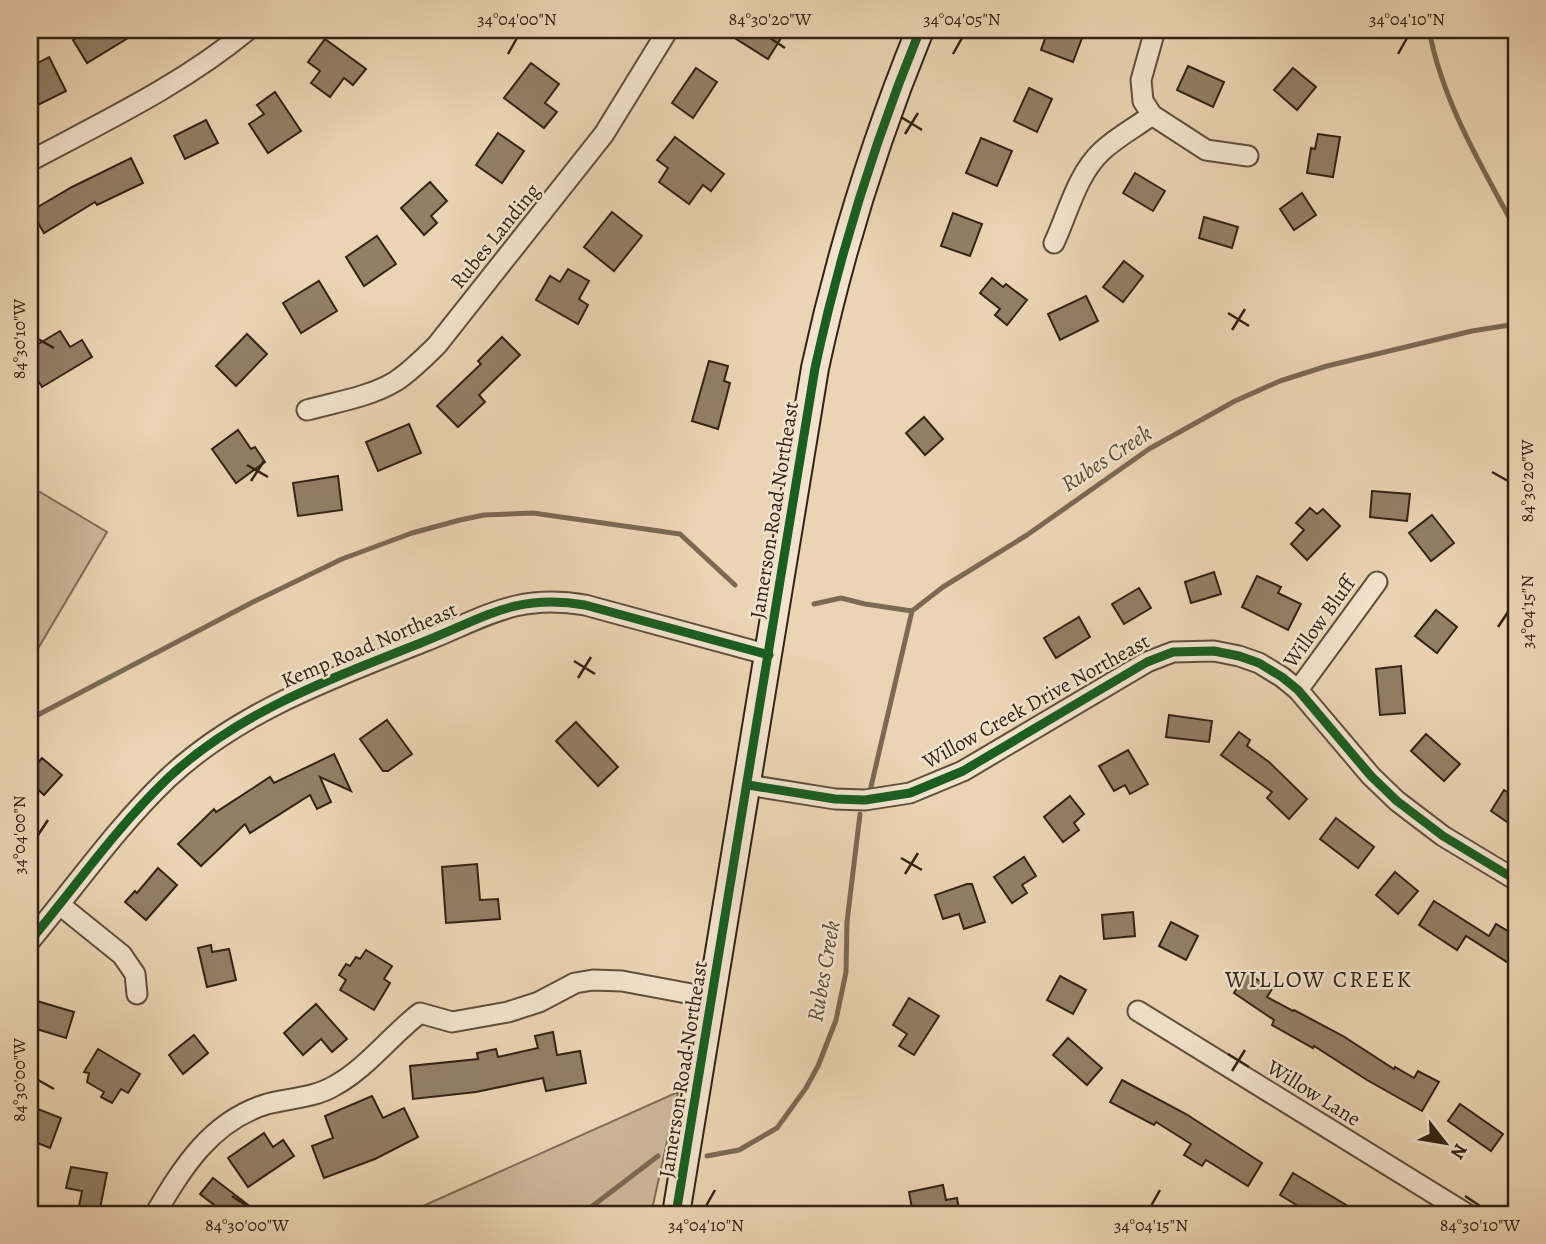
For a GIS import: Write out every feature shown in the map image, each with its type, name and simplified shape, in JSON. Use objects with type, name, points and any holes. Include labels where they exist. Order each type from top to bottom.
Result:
[{"type":"street","points":[[30,160],[183,77],[248,30]]},
{"type":"street","name":"Rubes Landing","points":[[307,410],[369,393],[394,382],[437,345],[604,134],[668,30]]},
{"type":"street","name":"Jamerson Road Northeast","points":[[676,1214],[807,414],[830,297],[885,120],[920,30]]},
{"type":"street","points":[[1155,30],[1141,80],[1143,101],[1152,115],[1206,150],[1248,156]]},
{"type":"street","points":[[1054,243],[1089,166],[1103,150],[1152,115]]},
{"type":"street","name":"Willow Bluff","points":[[1298,690],[1377,582]]},
{"type":"street","name":"Kemp Road Northeast","points":[[30,941],[147,800],[207,747],[285,699],[323,681],[443,634],[493,610],[565,601],[769,654]]},
{"type":"street","name":"Willow Creek Drive Northeast","points":[[748,785],[835,799],[865,800],[910,793],[963,771],[1147,663],[1173,652],[1214,651],[1259,663],[1282,677],[1298,690],[1371,776],[1397,801],[1443,836],[1516,880]]},
{"type":"street","points":[[60,905],[122,956],[135,974],[137,995]]},
{"type":"street","points":[[155,1214],[197,1149],[223,1126],[260,1106],[332,1087],[420,1013],[452,1022],[508,1012],[539,1002],[575,983],[593,980],[622,981],[713,998]]},
{"type":"street","name":"Willow Lane","points":[[1138,1011],[1467,1214]]},
{"type":"shaded area","points":[[30,486],[107,532],[30,662]]},
{"type":"shaded area","points":[[678,1092],[651,1214],[410,1214],[423,1206]]},
{"type":"building","points":[[89,30],[141,30],[87,63],[73,40]]},
{"type":"building","points":[[722,30],[786,30],[768,59]]},
{"type":"building","points":[[1048,30],[1085,30],[1073,62],[1041,50]]},
{"type":"building","points":[[325,39],[366,69],[353,85],[344,78],[330,97],[311,83],[320,71],[308,62]]},
{"type":"building","points":[[49,57],[66,91],[30,109],[30,67]]},
{"type":"building","points":[[531,63],[559,84],[545,103],[557,112],[544,128],[504,98]]},
{"type":"building","points":[[1188,66],[1224,82],[1213,107],[1177,90]]},
{"type":"building","points":[[696,68],[717,82],[693,118],[672,103]]},
{"type":"building","points":[[1293,68],[1316,87],[1297,110],[1274,90]]},
{"type":"building","points":[[1029,88],[1052,99],[1037,132],[1014,121]]},
{"type":"building","points":[[275,92],[301,131],[268,153],[249,124],[264,114],[257,105]]},
{"type":"building","points":[[206,120],[218,143],[185,159],[174,136]]},
{"type":"building","points":[[498,133],[524,151],[502,183],[476,165]]},
{"type":"building","points":[[1318,134],[1340,137],[1333,177],[1307,173],[1311,148],[1315,149]]},
{"type":"building","points":[[675,137],[724,174],[711,191],[703,185],[689,204],[659,182],[668,168],[657,160]]},
{"type":"building","points":[[981,138],[1012,151],[997,186],[966,173]]},
{"type":"building","points":[[131,158],[143,183],[97,205],[95,202],[44,233],[31,211]]},
{"type":"building","points":[[1135,173],[1165,191],[1153,211],[1123,193]]},
{"type":"building","points":[[430,182],[447,201],[431,216],[437,223],[424,235],[401,208]]},
{"type":"building","points":[[1302,193],[1316,215],[1294,230],[1280,209]]},
{"type":"building","points":[[612,212],[642,236],[614,271],[584,247]]},
{"type":"building","points":[[953,213],[982,224],[970,256],[941,246]]},
{"type":"building","points":[[1204,217],[1238,227],[1232,248],[1199,238]]},
{"type":"building","points":[[377,236],[396,264],[364,286],[346,257]]},
{"type":"building","points":[[1124,261],[1143,276],[1123,302],[1103,287]]},
{"type":"building","points":[[568,269],[589,281],[579,299],[588,305],[578,324],[536,300],[550,276],[560,282]]},
{"type":"building","points":[[992,278],[1003,287],[1006,284],[1027,300],[1007,325],[995,315],[1000,309],[980,293]]},
{"type":"building","points":[[319,281],[337,311],[301,333],[283,303]]},
{"type":"building","points":[[1086,296],[1098,321],[1060,340],[1048,314]]},
{"type":"building","points":[[60,331],[70,347],[82,340],[92,357],[42,387],[30,367],[30,349]]},
{"type":"building","points":[[247,334],[267,354],[236,386],[216,366]]},
{"type":"building","points":[[502,337],[520,355],[479,395],[485,402],[458,427],[437,406],[481,364],[478,361]]},
{"type":"building","points":[[709,361],[728,366],[724,381],[730,383],[718,429],[692,421]]},
{"type":"building","points":[[924,417],[943,439],[925,455],[906,433]]},
{"type":"building","points":[[409,424],[421,453],[378,471],[366,442]]},
{"type":"building","points":[[238,430],[251,449],[255,447],[265,462],[236,483],[212,449]]},
{"type":"building","points":[[338,476],[342,510],[298,516],[293,483]]},
{"type":"building","points":[[1372,491],[1410,494],[1407,521],[1370,517]]},
{"type":"building","points":[[1310,508],[1317,514],[1323,509],[1340,526],[1307,560],[1291,544],[1304,530],[1296,523]]},
{"type":"building","points":[[1432,515],[1454,543],[1431,561],[1409,533]]},
{"type":"building","points":[[1214,572],[1221,594],[1191,603],[1185,582]]},
{"type":"building","points":[[1257,576],[1281,587],[1278,593],[1301,604],[1288,630],[1242,607]]},
{"type":"building","points":[[1139,588],[1151,608],[1124,624],[1112,604]]},
{"type":"building","points":[[1436,610],[1457,627],[1437,653],[1415,636]]},
{"type":"building","points":[[1079,617],[1090,637],[1056,658],[1044,638]]},
{"type":"building","points":[[1401,666],[1405,713],[1380,715],[1376,669]]},
{"type":"building","points":[[1169,715],[1212,721],[1209,742],[1166,737]]},
{"type":"building","points":[[387,720],[412,754],[388,771],[383,771],[360,739]]},
{"type":"building","points":[[576,722],[618,767],[598,786],[556,741]]},
{"type":"building","points":[[1239,732],[1250,740],[1247,746],[1269,762],[1307,799],[1289,819],[1267,798],[1272,792],[1221,755]]},
{"type":"building","points":[[1426,734],[1460,764],[1444,781],[1411,751]]},
{"type":"building","points":[[1128,750],[1148,784],[1130,794],[1125,785],[1114,791],[1099,766]]},
{"type":"building","points":[[334,754],[351,791],[320,777],[331,802],[317,809],[310,795],[250,833],[245,824],[201,866],[178,844],[214,809],[216,812],[270,777],[274,783]]},
{"type":"building","points":[[42,758],[62,775],[44,795],[30,782],[30,772]]},
{"type":"building","points":[[1504,790],[1516,797],[1516,828],[1491,811]]},
{"type":"building","points":[[1070,796],[1084,814],[1074,823],[1079,830],[1063,842],[1044,817]]},
{"type":"building","points":[[1336,818],[1374,847],[1358,868],[1320,839]]},
{"type":"building","points":[[1024,857],[1036,876],[1022,885],[1027,893],[1012,903],[994,877]]},
{"type":"building","points":[[477,864],[480,900],[498,899],[500,919],[446,923],[442,867]]},
{"type":"building","points":[[158,868],[177,885],[146,920],[125,902],[135,891],[137,893]]},
{"type":"building","points":[[1395,872],[1418,891],[1398,914],[1376,895]]},
{"type":"building","points":[[972,884],[985,922],[964,929],[959,914],[943,919],[935,895]]},
{"type":"building","points":[[1434,901],[1489,936],[1496,924],[1516,936],[1516,947],[1507,962],[1466,936],[1457,950],[1419,925]]},
{"type":"building","points":[[1133,912],[1135,936],[1104,939],[1102,915]]},
{"type":"building","points":[[1171,922],[1198,936],[1186,960],[1159,946]]},
{"type":"building","points":[[211,945],[212,952],[229,949],[236,980],[207,987],[198,948]]},
{"type":"building","points":[[366,950],[392,966],[384,979],[390,983],[374,1010],[340,990],[346,980],[339,975],[346,964],[350,966],[356,957],[360,959]]},
{"type":"building","points":[[1247,973],[1272,989],[1267,997],[1343,1036],[1394,1069],[1395,1067],[1414,1078],[1418,1071],[1439,1082],[1422,1111],[1314,1046],[1313,1048],[1272,1025],[1274,1020],[1234,993]]},
{"type":"building","points":[[1060,976],[1086,990],[1073,1014],[1047,1000]]},
{"type":"building","points":[[909,998],[939,1016],[914,1055],[899,1046],[907,1034],[893,1025]]},
{"type":"building","points":[[37,1001],[74,1012],[66,1038],[30,1027]]},
{"type":"building","points":[[316,1004],[347,1039],[332,1052],[321,1039],[303,1055],[284,1033]]},
{"type":"building","points":[[553,1032],[557,1055],[580,1051],[586,1083],[546,1091],[543,1078],[476,1092],[413,1099],[410,1066],[478,1059],[477,1053],[496,1049],[498,1057],[538,1048],[535,1036]]},
{"type":"building","points":[[194,1035],[208,1053],[183,1074],[169,1055]]},
{"type":"building","points":[[1068,1038],[1102,1068],[1087,1085],[1053,1055]]},
{"type":"building","points":[[98,1049],[140,1074],[128,1093],[121,1089],[112,1103],[101,1097],[104,1092],[87,1082],[89,1073],[84,1072]]},
{"type":"building","points":[[1122,1080],[1186,1114],[1262,1163],[1248,1186],[1206,1160],[1202,1166],[1184,1155],[1191,1144],[1156,1122],[1154,1125],[1110,1102]]},
{"type":"building","points":[[372,1096],[383,1118],[404,1108],[418,1137],[375,1159],[324,1178],[312,1146],[333,1138],[325,1116]]},
{"type":"building","points":[[1460,1104],[1503,1134],[1491,1151],[1448,1121]]},
{"type":"building","points":[[30,1106],[61,1118],[50,1148],[30,1140]]},
{"type":"building","points":[[264,1133],[273,1147],[283,1140],[294,1156],[248,1187],[228,1158]]},
{"type":"building","points":[[71,1167],[107,1173],[99,1214],[78,1211],[82,1191],[66,1188]]},
{"type":"building","points":[[1293,1173],[1361,1214],[1293,1214],[1298,1206],[1280,1195]]},
{"type":"building","points":[[213,1178],[260,1214],[214,1214],[218,1208],[200,1194]]},
{"type":"building","points":[[943,1185],[946,1200],[957,1198],[960,1214],[913,1214],[909,1192]]},
{"type":"waterway","points":[[1429,30],[1435,57],[1453,108],[1516,230]]},
{"type":"waterway","name":"Rubes Creek","points":[[870,791],[912,611],[943,587],[1027,535],[1149,449],[1235,401],[1280,381],[1327,366],[1472,331],[1516,324]]},
{"type":"waterway","points":[[30,719],[253,602],[342,559],[412,533],[484,515],[533,513],[680,534],[735,585]]},
{"type":"waterway","points":[[814,604],[841,598],[912,611]]},
{"type":"waterway","name":"Rubes Creek","points":[[707,1156],[739,1150],[777,1128],[806,1088],[818,1066],[836,1020],[846,972],[847,922],[860,814]]},
{"type":"waterway","name":"Rubes Creek","points":[[582,1214],[658,1156]]},
{"type":"cycle path","points":[[676,1214],[815,368],[860,197],[920,30]]},
{"type":"cycle path","points":[[30,941],[130,817],[195,755],[225,734],[288,698],[501,610],[539,602],[585,605],[769,655]]},
{"type":"cycle path","points":[[748,785],[835,799],[865,800],[910,793],[963,771],[1147,662],[1173,652],[1214,651],[1259,663],[1282,677],[1298,690],[1371,776],[1397,801],[1443,836],[1516,880]]},
{"type":"district","name":"WILLOW CREEK","points":[[1319,979]]}]
